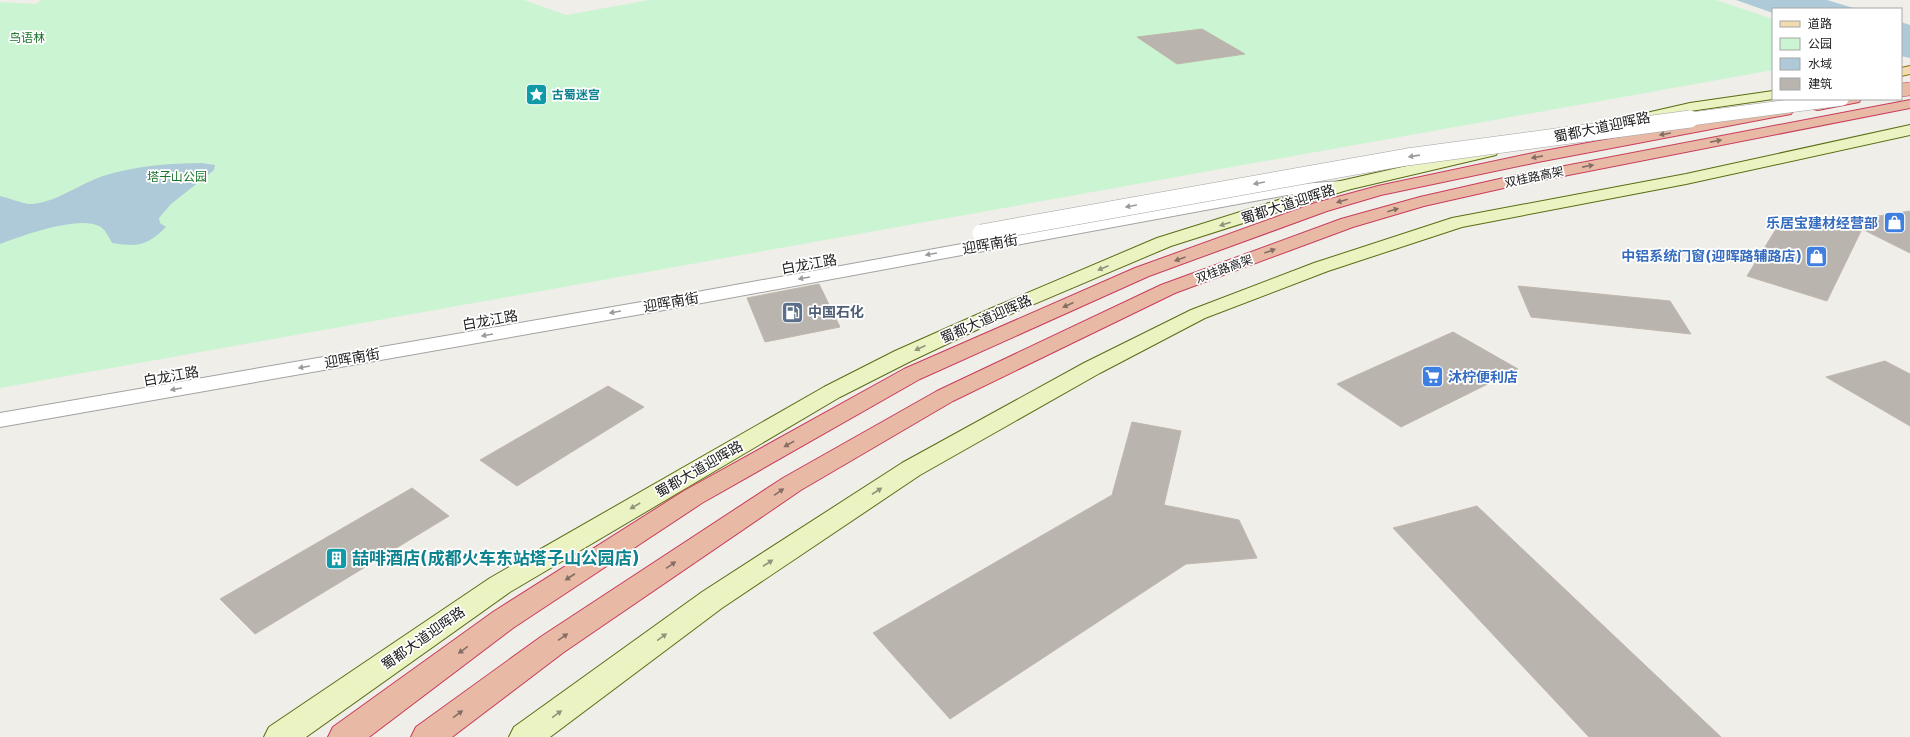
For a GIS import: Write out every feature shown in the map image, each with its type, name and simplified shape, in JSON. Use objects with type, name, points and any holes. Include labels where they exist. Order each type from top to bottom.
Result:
[{"type":"highway","name":"双桂路高架","points":[[1142,272],[1321,207],[1378,191],[1538,157],[1849,100]]},
{"type":"highway","name":"双桂路高架","points":[[427,737],[553,644],[792,484],[945,396],[1168,289],[1347,223],[1420,202],[1532,177],[1910,104]]},
{"type":"highway","name":"蜀都大道迎晖路","points":[[344,737],[503,620],[693,498],[899,381],[1142,272]]},
{"type":"main road","name":"蜀都大道迎晖路","points":[[280,737],[500,585],[832,392],[896,359],[1006,309],[1164,242],[1342,186],[1690,107],[1772,95]]},
{"type":"main road","points":[[525,737],[712,600],[911,469],[1092,368],[1198,314],[1322,267],[1458,222],[1686,179],[1910,130]]},
{"type":"main road","points":[[742,444],[899,381]]},
{"type":"street","name":"白龙江路","points":[[0,406],[1408,157],[1835,100]]},
{"type":"street","name":"迎晖南街","points":[[0,420],[653,306],[1287,190],[1342,186]]},
{"type":"green space","name":"塔子山公园","points":[[41,0],[524,0],[566,15],[649,0],[1716,0],[1772,19],[1772,70],[0,388],[0,2],[36,4]]},
{"type":"water","points":[[1736,0],[1827,0],[1854,8],[1772,8],[1772,13]]},
{"type":"water","points":[[1902,22],[1910,25],[1910,58],[1902,56]]},
{"type":"water","points":[[202,163],[215,165],[214,170],[171,204],[159,218],[160,223],[166,227],[153,238],[142,244],[129,245],[112,243],[101,227],[90,223],[78,223],[50,228],[21,236],[0,244],[0,196],[29,204],[38,203],[57,197],[94,179],[115,173],[152,166]]},
{"type":"building","points":[[1202,29],[1245,54],[1177,64],[1137,37]]},
{"type":"building","points":[[1910,211],[1910,253],[1862,229],[1827,301],[1747,276],[1776,229],[1785,231]]},
{"type":"building","name":"中国石化","points":[[819,284],[840,327],[765,342],[747,298]]},
{"type":"building","points":[[1518,286],[1670,301],[1691,334],[1531,317]]},
{"type":"building","points":[[1453,332],[1518,369],[1401,427],[1337,384]]},
{"type":"building","points":[[1885,361],[1910,374],[1910,426],[1826,377]]},
{"type":"building","points":[[608,386],[644,407],[517,486],[480,460]]},
{"type":"building","points":[[1132,422],[1181,431],[1164,505],[1239,520],[1257,558],[1186,564],[950,719],[873,633],[1112,495]]},
{"type":"building","name":"喆啡酒店(成都火车东站塔子山公园店)","points":[[412,488],[449,516],[255,634],[220,599]]},
{"type":"building","points":[[1477,506],[1721,737],[1589,737],[1393,528]]},
{"type":"place","name":"古蜀迷宫","points":[[536,95]]},
{"type":"place","name":"乐居宝建材经营部","points":[[1894,223]]},
{"type":"place","name":"中铝系统门窗(迎晖路辅路店)","points":[[1817,256]]},
{"type":"place","name":"中国石化","points":[[793,312]]},
{"type":"place","name":"沐柠便利店","points":[[1433,377]]},
{"type":"place","name":"喆啡酒店(成都火车东站塔子山公园店)","points":[[337,558]]},
{"type":"park label","name":"鸟语林","points":[[27,38]]}]
